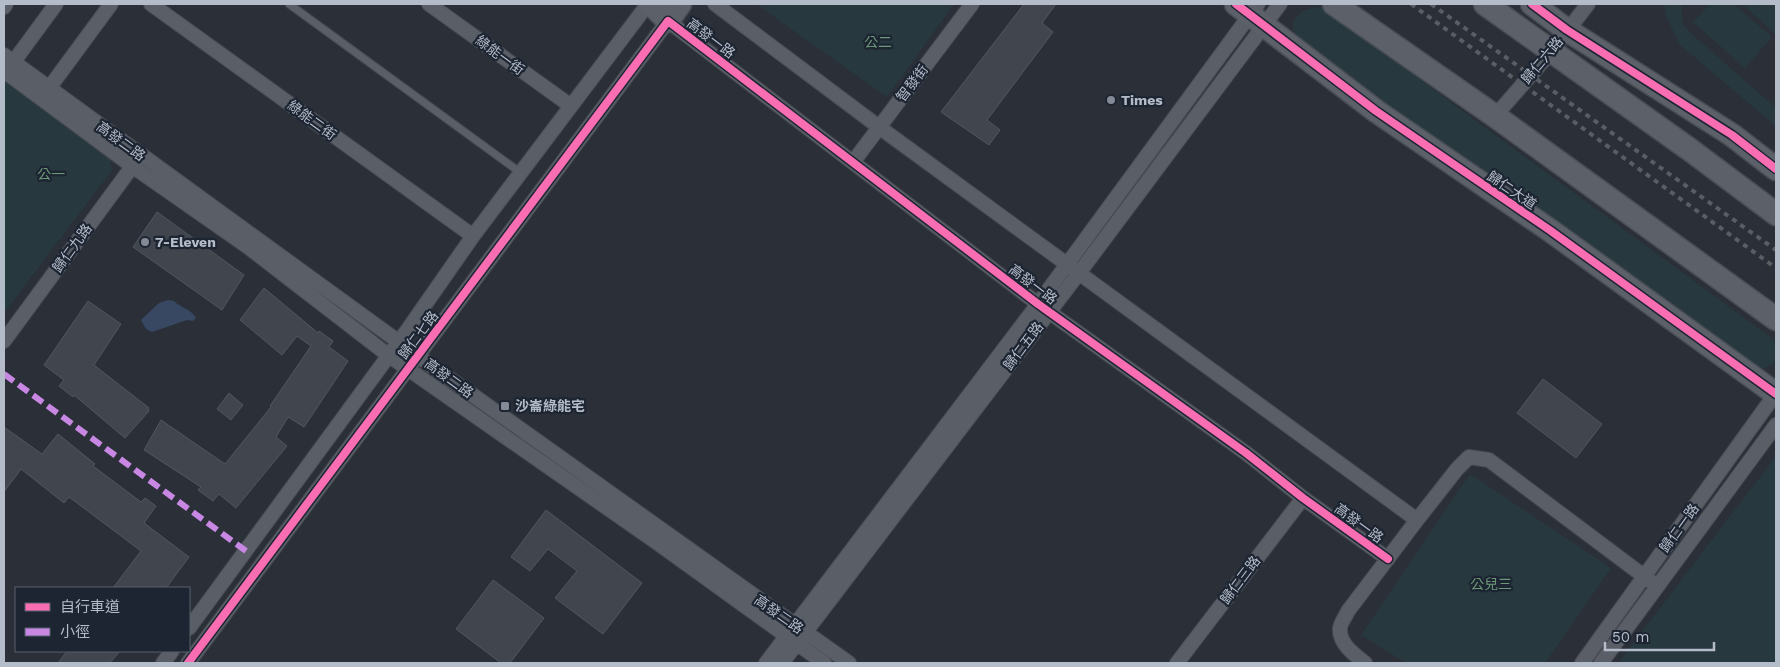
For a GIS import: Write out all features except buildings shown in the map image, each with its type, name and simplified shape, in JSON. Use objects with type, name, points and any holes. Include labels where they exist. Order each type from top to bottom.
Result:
[{"type":"main road","name":"高發一路","points":[[650,4],[674,13]]},
{"type":"main road","points":[[1334,4],[1495,116],[1776,319]]},
{"type":"main road","points":[[1485,4],[1776,214]]},
{"type":"main road","points":[[1532,4],[1567,30],[1732,134],[1776,169]]},
{"type":"main road","name":"歸仁大道","points":[[1252,12],[1376,111],[1551,231],[1776,394]]},
{"type":"street","points":[[7,65],[56,4]]},
{"type":"street","points":[[45,94],[111,4]]},
{"type":"street","name":"綠能二街","points":[[151,4],[473,236]]},
{"type":"street","name":"綠能一街","points":[[429,4],[571,106]]},
{"type":"street","name":"歸仁七路","points":[[190,627],[473,236],[650,4]]},
{"type":"street","points":[[715,4],[879,127],[1417,520]]},
{"type":"street","name":"智發街","points":[[853,162],[972,4]]},
{"type":"street","name":"歸仁五路","points":[[1044,308],[1067,264],[1252,12],[1280,4]]},
{"type":"street","name":"歸仁六路","points":[[1495,116],[1588,4]]},
{"type":"street","name":"歸仁五路","points":[[766,663],[795,635],[1044,308],[1079,273],[1252,12]]},
{"type":"street","name":"歸仁七路","points":[[188,663],[674,13]]},
{"type":"street","name":"高發一路","points":[[674,13],[853,162],[1044,308],[1246,453],[1302,498],[1388,559]]},
{"type":"street","name":"高發二路","points":[[7,65],[136,161],[388,355],[648,537],[795,635],[850,663]]},
{"type":"street","name":"高發二路","points":[[136,161],[398,341],[795,635],[824,663]]},
{"type":"street","name":"歸仁九路","points":[[4,341],[136,161]]},
{"type":"street","name":"歸仁一路","points":[[1582,663],[1776,394]]},
{"type":"street","name":"歸仁一路","points":[[1601,663],[1776,426]]},
{"type":"street","name":"高發一路","points":[[1365,663],[1354,655],[1341,639],[1340,628],[1348,611],[1457,469],[1469,457],[1489,460],[1657,586]]},
{"type":"street","name":"歸仁三路","points":[[1177,663],[1302,498]]},
{"type":"street","name":"歸仁五路","points":[[782,663],[795,635]]},
{"type":"lane","points":[[289,4],[521,173]]},
{"type":"green space","name":"公二","points":[[756,4],[954,4],[887,97]]},
{"type":"green space","points":[[1664,4],[1681,4],[1683,25],[1776,108],[1776,126],[1680,45],[1667,18]]},
{"type":"green space","points":[[1710,4],[1734,4],[1772,37],[1745,68],[1693,22]]},
{"type":"green space","points":[[1742,4],[1776,4],[1776,33],[1775,34]]},
{"type":"green space","points":[[1321,7],[1773,339],[1776,347],[1776,356],[1772,364],[1763,368],[1751,366],[1301,42],[1293,30],[1293,21],[1305,10]]},
{"type":"green space","name":"公一","points":[[4,79],[110,158],[112,170],[4,313]]},
{"type":"green space","points":[[1776,456],[1776,663],[1618,663]]},
{"type":"green space","name":"公兒三","points":[[1470,474],[1611,568],[1545,663],[1406,663],[1361,635]]},
{"type":"water","points":[[168,300],[174,301],[192,313],[196,318],[193,321],[187,320],[152,332],[146,329],[141,320],[159,303]]},
{"type":"railway","points":[[1411,4],[1776,268]]},
{"type":"railway","points":[[1431,4],[1776,250]]},
{"type":"marked path","points":[[4,374],[246,551]]},
{"type":"cycle path","points":[[1236,4],[1376,111],[1551,231],[1776,394]]},
{"type":"cycle path","points":[[1532,4],[1567,30],[1732,135],[1776,169]]},
{"type":"cycle path","points":[[188,663],[668,21],[1038,304],[1246,453],[1303,498],[1388,559]]},
{"type":"place","name":"Times","points":[[1111,100]]},
{"type":"place","name":"7-Eleven","points":[[145,242]]},
{"type":"place","name":"沙崙綠能宅","points":[[505,406]]}]
